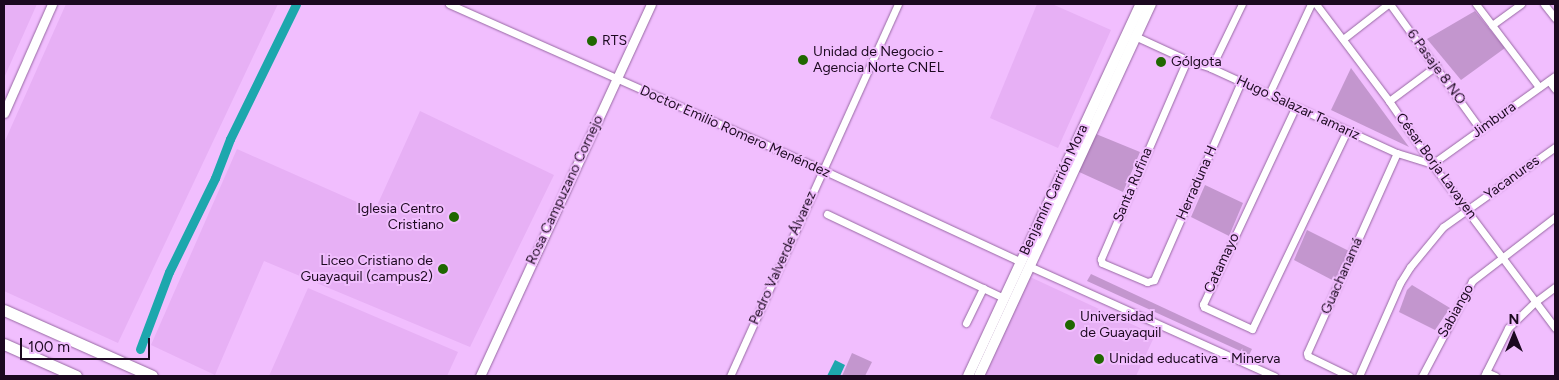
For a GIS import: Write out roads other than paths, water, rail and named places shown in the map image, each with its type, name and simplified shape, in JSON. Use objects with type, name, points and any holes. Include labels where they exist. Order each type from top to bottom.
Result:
[{"type":"main road","name":"Benjamín Carrión Mora","points":[[979,376],[1025,264],[1141,4]]},
{"type":"main road","name":"Benjamín Carrión Mora","points":[[968,376],[1004,298],[1025,264],[1151,4]]},
{"type":"main road","points":[[4,310],[152,376]]},
{"type":"main road","points":[[4,344],[76,376]]},
{"type":"street","points":[[4,113],[52,4]]},
{"type":"street","name":"Doctor Emilio Romero Menéndez","points":[[450,4],[823,170],[1025,264],[1274,376]]},
{"type":"street","name":"Rosa Campuzano Cornejo","points":[[480,376],[651,4]]},
{"type":"street","name":"Pedro Valverde Álvarez","points":[[730,376],[898,4]]},
{"type":"street","points":[[1212,68],[1242,4]]},
{"type":"street","points":[[1269,94],[1312,4]]},
{"type":"street","name":"César Borja Lavayen","points":[[1316,4],[1389,101],[1432,164],[1503,256],[1555,328]]},
{"type":"street","points":[[1343,39],[1389,4]]},
{"type":"street","name":"6 Pasaje 8 NO","points":[[1389,4],[1481,130]]},
{"type":"street","points":[[1476,4],[1539,87]]},
{"type":"street","points":[[1492,26],[1521,4]]},
{"type":"street","points":[[1544,4],[1555,18]]},
{"type":"street","name":"Hugo Salazar Tamariz","points":[[1137,36],[1186,60],[1212,68],[1295,108],[1397,153],[1432,164]]},
{"type":"street","name":"Santa Rufina","points":[[1150,282],[1102,263],[1101,260],[1186,60]]},
{"type":"street","points":[[1389,101],[1436,66]]},
{"type":"street","points":[[1552,78],[1555,89]]},
{"type":"street","name":"Jimbura","points":[[1432,164],[1552,78]]},
{"type":"street","name":"Herraduna H","points":[[1150,282],[1154,280],[1241,82]]},
{"type":"street","name":"Catamayo","points":[[1295,108],[1203,304],[1204,307],[1252,329],[1347,131]]},
{"type":"street","name":"Yacanures","points":[[1468,210],[1555,147]]},
{"type":"street","name":"Guachanamá","points":[[1349,376],[1308,356],[1307,353],[1397,153]]},
{"type":"street","points":[[1359,376],[1400,283],[1410,267],[1443,228],[1468,210]]},
{"type":"street","points":[[827,214],[1004,298]]},
{"type":"street","points":[[1503,256],[1555,217]]},
{"type":"street","name":"Sabiango","points":[[1422,376],[1465,290],[1472,280],[1503,256]]},
{"type":"street","points":[[1495,376],[1485,374],[1508,328],[1535,302],[1555,287]]},
{"type":"street","points":[[966,323],[984,288]]},
{"type":"waterway","points":[[140,349],[169,272],[215,178],[230,139],[296,4]]},
{"type":"place","name":"RTS","points":[[592,41]]},
{"type":"place","name":"Unidad de Negocio - Agencia Norte CNEL","points":[[803,60]]},
{"type":"place","name":"Gólgota","points":[[1161,62]]},
{"type":"place","name":"Iglesia Centro Cristiano","points":[[454,217]]},
{"type":"place","name":"Liceo Cristiano de Guayaquil (campus2)","points":[[443,269]]},
{"type":"place","name":"Universidad de Guayaquil","points":[[1070,325]]},
{"type":"place","name":"Unidad educativa - Minerva","points":[[1099,359]]}]
